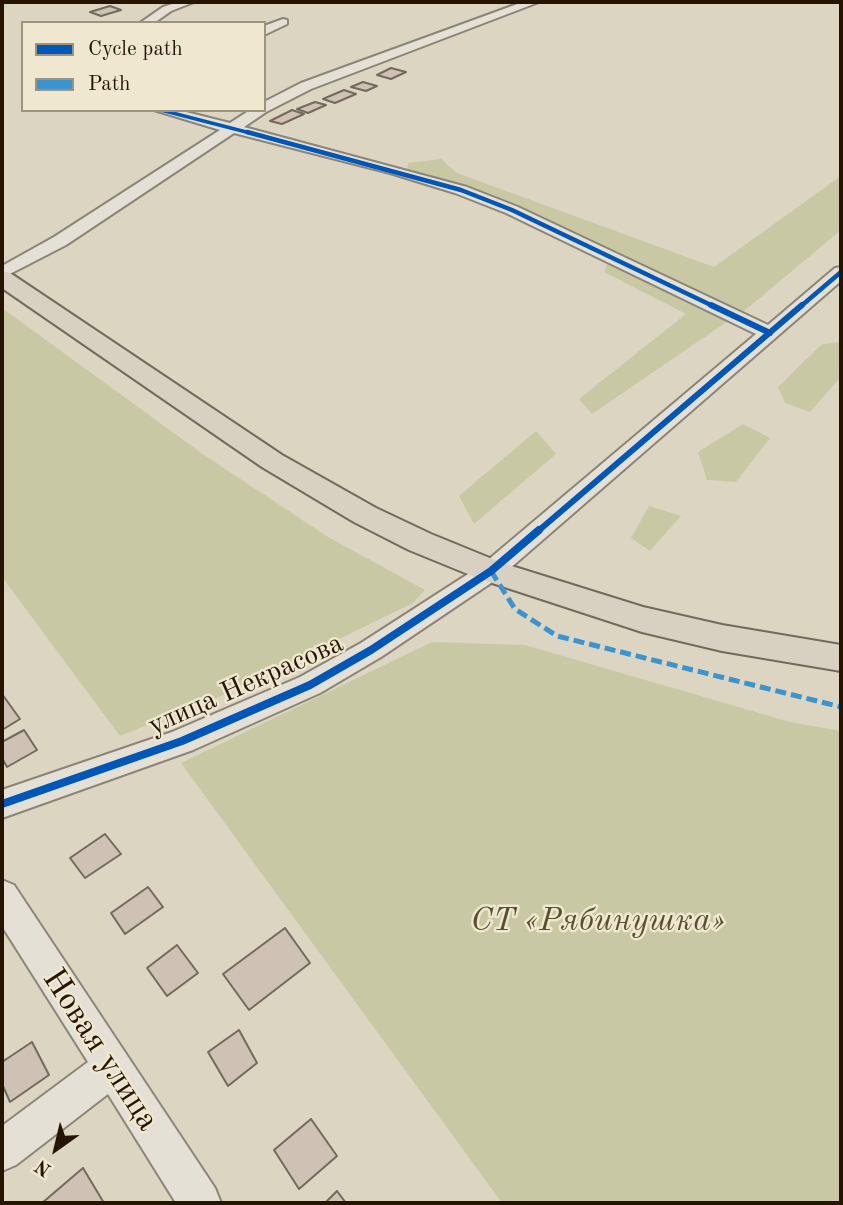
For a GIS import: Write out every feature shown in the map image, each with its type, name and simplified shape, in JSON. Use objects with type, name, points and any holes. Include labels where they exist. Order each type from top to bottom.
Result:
[{"type":"main road","points":[[3,279],[300,478],[409,536],[491,571],[656,622],[751,644],[841,658]]},
{"type":"street","points":[[149,21],[167,9],[188,2]]},
{"type":"street","points":[[266,107],[306,86],[533,2]]},
{"type":"street","points":[[266,30],[283,22]]},
{"type":"street","points":[[169,112],[395,170],[461,190],[512,210],[770,333]]},
{"type":"street","points":[[3,279],[257,112]]},
{"type":"street","points":[[491,571],[841,272]]},
{"type":"street","name":"улица Некрасова","points":[[2,804],[182,741],[310,685],[371,650],[491,571]]},
{"type":"street","name":"Новая улица","points":[[2,896],[200,1203]]},
{"type":"street","points":[[2,1151],[111,1068]]},
{"type":"green space","points":[[441,159],[457,173],[714,267],[841,176],[841,230],[744,311],[729,308],[491,199],[407,171],[408,163]]},
{"type":"green space","points":[[608,263],[728,321],[592,414],[579,399],[686,314],[604,272]]},
{"type":"green space","points":[[2,308],[204,455],[328,537],[425,590],[413,603],[226,694],[120,736],[2,577]]},
{"type":"green space","points":[[841,342],[841,377],[810,412],[785,403],[778,387],[822,344]]},
{"type":"green space","points":[[743,424],[770,438],[736,482],[707,480],[698,452]]},
{"type":"green space","points":[[536,431],[556,454],[474,524],[459,496]]},
{"type":"green space","points":[[649,506],[681,516],[650,551],[631,538]]},
{"type":"green space","name":"СТ «Рябинушка»","points":[[432,642],[525,645],[790,722],[841,731],[841,1203],[502,1203],[181,763]]},
{"type":"building","points":[[110,6],[121,10],[101,16],[90,12]]},
{"type":"building","points":[[391,68],[406,72],[391,79],[377,75]]},
{"type":"building","points":[[363,82],[377,86],[366,91],[351,87]]},
{"type":"building","points":[[344,90],[356,94],[335,103],[323,99]]},
{"type":"building","points":[[315,102],[326,105],[308,113],[297,109]]},
{"type":"building","points":[[292,110],[304,114],[282,124],[270,121]]},
{"type":"building","points":[[2,694],[20,719],[2,730]]},
{"type":"building","points":[[24,730],[37,750],[7,767],[2,758],[2,742]]},
{"type":"building","points":[[105,834],[121,854],[85,878],[70,858]]},
{"type":"building","points":[[148,887],[163,907],[125,934],[111,913]]},
{"type":"building","points":[[285,928],[310,963],[249,1010],[223,974]]},
{"type":"building","points":[[177,945],[198,973],[167,996],[147,968]]},
{"type":"building","points":[[239,1030],[257,1063],[228,1086],[208,1052]]},
{"type":"building","points":[[32,1042],[49,1075],[10,1102],[2,1084],[2,1062]]},
{"type":"building","points":[[311,1119],[337,1156],[299,1189],[274,1150]]},
{"type":"building","points":[[83,1168],[104,1203],[42,1203]]},
{"type":"building","points":[[337,1191],[346,1203],[325,1203]]},
{"type":"marked path","points":[[491,571],[515,609],[557,636],[841,707]]},
{"type":"cycle path","points":[[169,112],[395,170],[461,190],[512,210],[770,333]]},
{"type":"cycle path","points":[[2,804],[182,741],[310,685],[371,650],[491,571],[841,272]]}]
